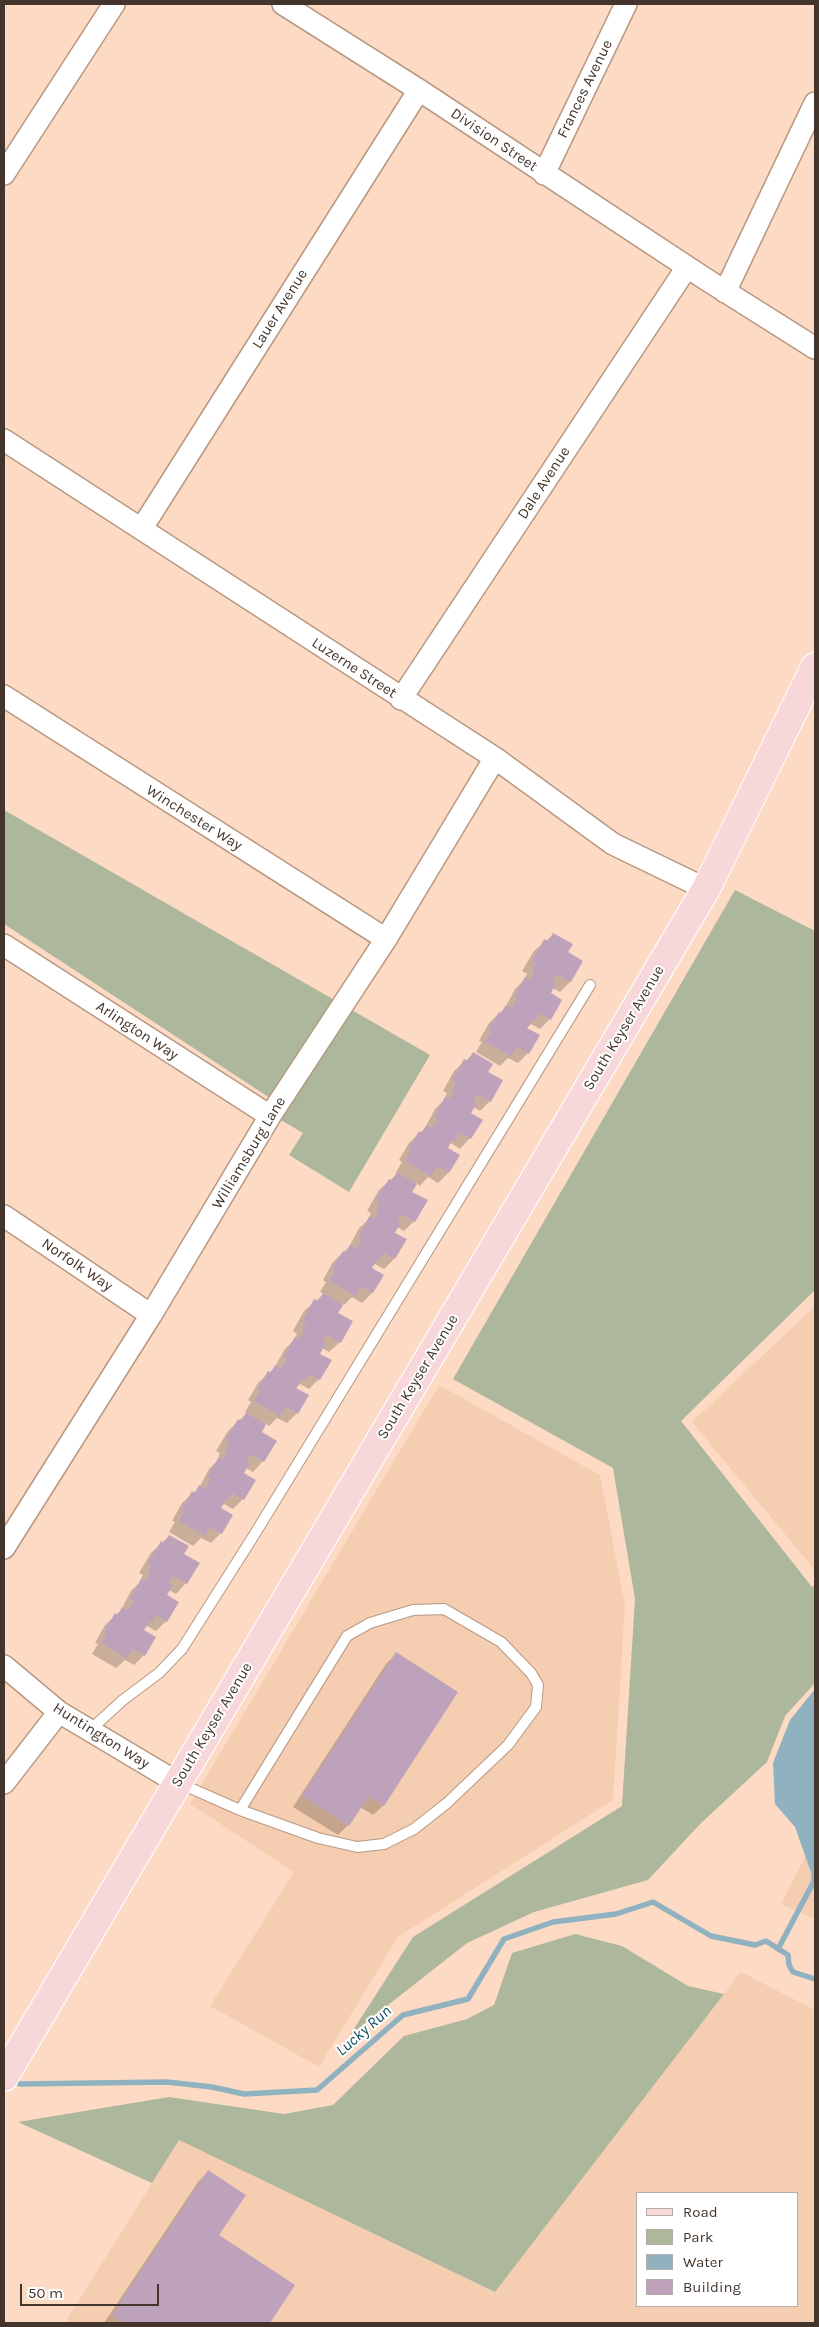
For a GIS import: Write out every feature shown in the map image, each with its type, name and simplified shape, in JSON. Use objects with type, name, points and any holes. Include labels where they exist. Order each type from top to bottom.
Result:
[{"type":"main road","name":"South Keyser Avenue","points":[[5,2071],[178,1783],[706,889],[815,667]]},
{"type":"street","points":[[4,174],[114,4]]},
{"type":"street","name":"Division Street","points":[[283,4],[419,90],[725,292],[815,348]]},
{"type":"street","name":"Frances Avenue","points":[[544,174],[626,4]]},
{"type":"street","name":"Lauer Avenue","points":[[142,528],[419,90]]},
{"type":"street","points":[[725,292],[815,103]]},
{"type":"street","name":"Dale Avenue","points":[[401,699],[695,272]]},
{"type":"street","name":"Luzerne Street","points":[[4,440],[142,528],[401,699],[495,758],[613,844],[706,889]]},
{"type":"street","name":"Winchester Way","points":[[4,696],[386,939]]},
{"type":"street","name":"Williamsburg Lane","points":[[4,1548],[151,1315],[270,1116],[386,939],[495,758]]},
{"type":"street","name":"Arlington Way","points":[[4,946],[270,1116]]},
{"type":"street","name":"Norfolk Way","points":[[4,1216],[151,1315]]},
{"type":"street","name":"Huntington Way","points":[[4,1666],[59,1712],[178,1783]]},
{"type":"street","points":[[4,1783],[59,1712]]},
{"type":"lane","points":[[90,1730],[123,1700],[159,1673],[182,1649],[256,1532],[590,984]]},
{"type":"lane","points":[[178,1783],[240,1810],[318,1838],[356,1847],[384,1844],[421,1824],[447,1803],[508,1745],[536,1707],[538,1686],[532,1672],[501,1642],[444,1609],[413,1610],[370,1623],[347,1636],[240,1810]]},
{"type":"shaded area","points":[[815,1306],[815,1566],[813,1568],[692,1422]]},
{"type":"shaded area","points":[[439,1385],[600,1475],[625,1605],[613,1800],[398,1937],[319,2067],[210,2006],[294,1872],[190,1804]]},
{"type":"shaded area","points":[[815,1837],[815,1919],[781,1904]]},
{"type":"shaded area","points":[[741,1972],[815,2010],[815,2323],[69,2323],[66,2321],[179,2140],[495,2292]]},
{"type":"green space","points":[[4,810],[430,1055],[349,1192],[289,1155],[303,1133],[279,1119],[270,1098],[4,924]]},
{"type":"green space","points":[[735,890],[815,931],[815,1290],[681,1421],[812,1587],[815,1585],[815,1683],[785,1716],[767,1762],[701,1823],[648,1880],[534,1912],[467,1943],[350,2035],[413,1937],[622,1806],[635,1599],[613,1468],[453,1379]]},
{"type":"green space","points":[[575,1934],[622,1946],[688,1986],[724,1994],[495,2292],[179,2140],[152,2183],[18,2122],[169,2097],[284,2114],[333,2105],[404,2036],[467,2019],[494,2005],[512,1953]]},
{"type":"water","points":[[815,1689],[814,1881],[795,1827],[775,1804],[773,1763],[790,1720]]},
{"type":"building","points":[[553,933],[573,944],[568,952],[583,961],[571,982],[556,974],[553,981],[556,983],[551,993],[562,1000],[551,1020],[540,1013],[527,1028],[540,1035],[529,1054],[517,1047],[511,1056],[485,1042],[491,1032],[488,1030],[499,1012],[501,1013],[506,1005],[512,1009],[517,999],[514,997],[525,977],[529,980],[534,972],[532,970],[536,963],[532,961],[544,939],[548,941]]},
{"type":"building","points":[[473,1052],[493,1064],[488,1072],[503,1080],[491,1102],[477,1094],[473,1101],[477,1103],[471,1113],[483,1120],[471,1139],[460,1133],[455,1141],[452,1139],[448,1148],[460,1155],[449,1173],[437,1166],[431,1176],[405,1161],[411,1151],[408,1150],[419,1131],[422,1133],[426,1125],[432,1128],[438,1119],[434,1117],[445,1097],[449,1099],[454,1091],[452,1090],[456,1083],[452,1080],[464,1059],[468,1061]]},
{"type":"building","points":[[397,1172],[417,1184],[412,1192],[428,1200],[415,1222],[401,1214],[397,1220],[401,1222],[395,1233],[407,1239],[395,1259],[384,1253],[379,1261],[377,1259],[372,1268],[384,1275],[373,1293],[361,1286],[356,1296],[329,1281],[335,1271],[332,1269],[343,1251],[346,1253],[350,1245],[357,1248],[362,1239],[358,1237],[369,1217],[374,1219],[378,1211],[376,1210],[380,1203],[376,1200],[389,1179],[392,1181]]},
{"type":"building","points":[[323,1293],[343,1305],[338,1313],[353,1321],[341,1343],[326,1334],[323,1341],[326,1343],[320,1354],[332,1360],[320,1380],[309,1374],[296,1388],[309,1395],[298,1414],[286,1407],[280,1416],[254,1401],[260,1391],[257,1390],[268,1371],[271,1373],[275,1365],[281,1369],[287,1359],[283,1357],[295,1337],[299,1339],[304,1332],[302,1331],[306,1323],[302,1321],[314,1299],[318,1301]]},
{"type":"building","points":[[246,1413],[266,1424],[262,1432],[277,1441],[264,1462],[250,1454],[246,1461],[250,1463],[244,1473],[256,1480],[244,1500],[233,1493],[228,1501],[225,1500],[221,1508],[233,1515],[222,1534],[210,1527],[205,1536],[179,1521],[184,1512],[181,1510],[192,1491],[195,1493],[199,1485],[205,1489],[211,1479],[207,1477],[219,1457],[223,1459],[227,1451],[225,1451],[229,1443],[225,1441],[238,1419],[241,1421]]},
{"type":"building","points":[[169,1535],[189,1546],[184,1554],[200,1563],[187,1584],[173,1576],[169,1583],[173,1585],[167,1595],[179,1602],[167,1622],[156,1615],[151,1623],[149,1622],[144,1630],[156,1637],[145,1656],[133,1649],[127,1658],[101,1643],[107,1634],[104,1632],[115,1613],[118,1615],[122,1607],[128,1611],[134,1601],[130,1599],[141,1579],[146,1581],[150,1573],[148,1572],[152,1565],[148,1563],[161,1541],[164,1543]]},
{"type":"building","points":[[396,1652],[458,1692],[384,1806],[369,1796],[349,1826],[302,1796]]},
{"type":"building","points":[[208,2170],[246,2195],[219,2235],[295,2285],[270,2323],[125,2323],[112,2315]]},
{"type":"waterway","points":[[778,1949],[814,1881],[815,1864]]},
{"type":"waterway","name":"Lucky Run","points":[[20,2084],[167,2082],[212,2087],[244,2094],[317,2090],[403,2015],[468,1999],[504,1939],[553,1922],[616,1914],[653,1902],[711,1936],[755,1945],[766,1941],[788,1955],[789,1965],[793,1972],[815,1979]]}]
